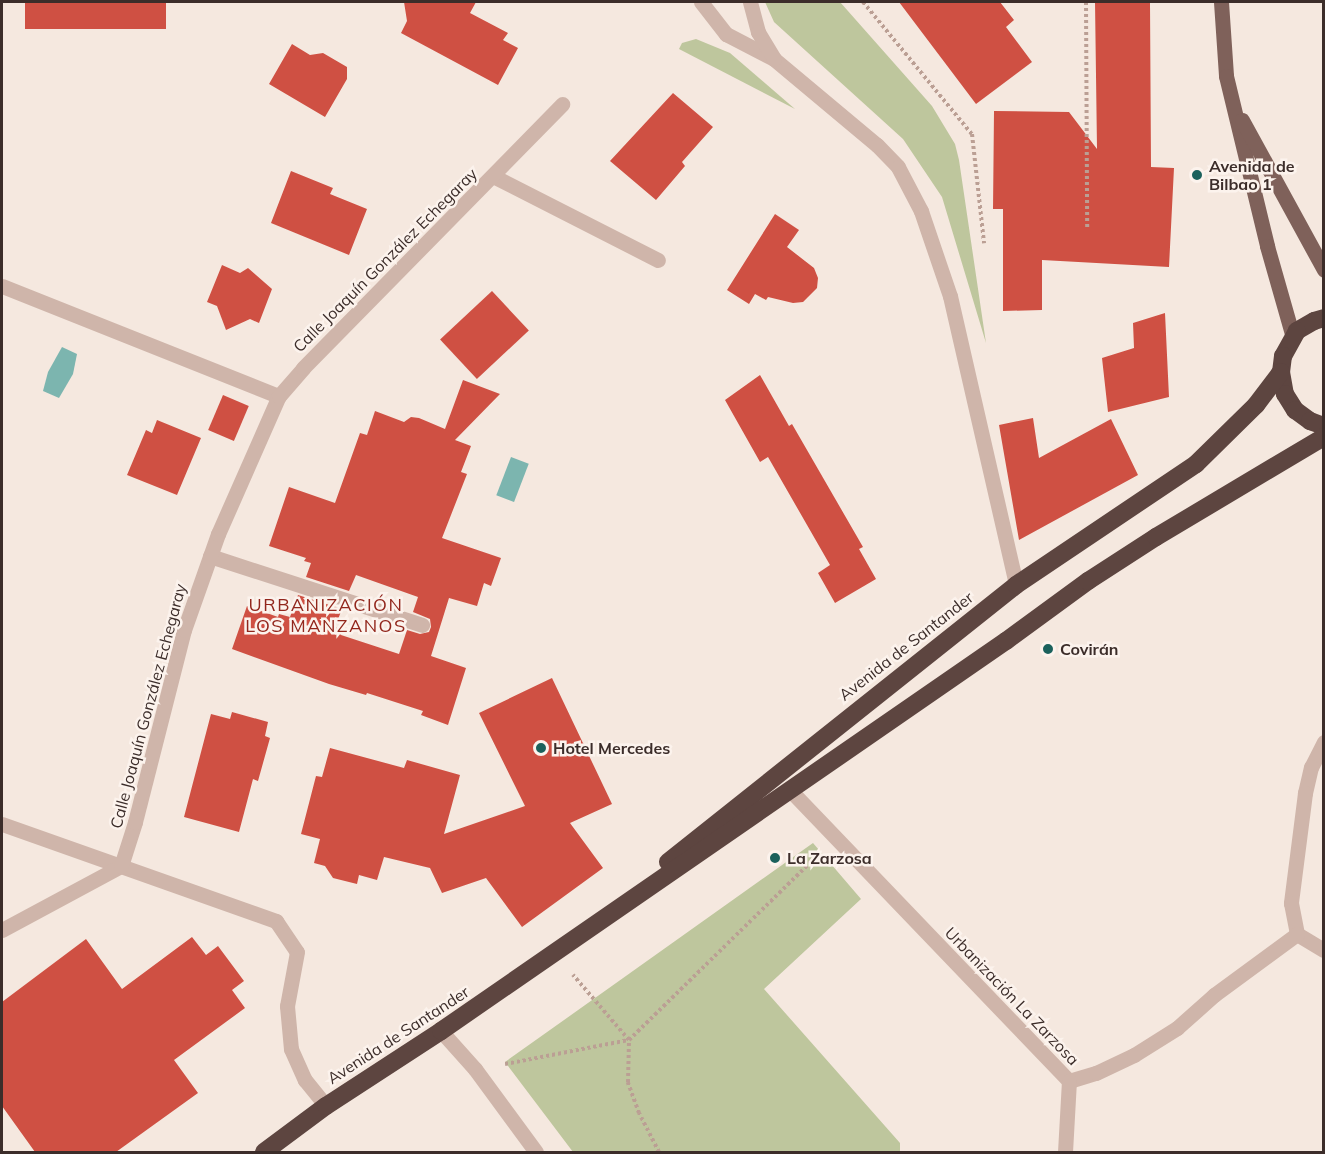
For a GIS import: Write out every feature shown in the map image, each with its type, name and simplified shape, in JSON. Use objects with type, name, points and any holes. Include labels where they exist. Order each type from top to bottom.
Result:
[{"type":"highway","points":[[1323,318],[1314,321],[1293,337],[1283,356],[1281,372],[1285,394],[1295,410],[1310,421],[1323,426]]},
{"type":"highway","name":"Avenida de Santander","points":[[554,953],[1016,585],[1196,464],[1256,405],[1281,372]]},
{"type":"highway","name":"Avenida de Santander","points":[[264,1152],[326,1106],[441,1031],[1117,562],[1323,437]]},
{"type":"main road","points":[[1221,2],[1226,76],[1267,246],[1293,337]]},
{"type":"main road","points":[[1232,101],[1323,270]]},
{"type":"street","points":[[701,2],[726,34],[774,58],[877,145],[898,167],[921,211],[950,296],[1016,585]]},
{"type":"street","points":[[750,2],[758,32],[774,58]]},
{"type":"street","name":"Calle Joaquín González Echegaray","points":[[121,866],[135,822],[184,630],[210,556],[279,396],[303,368],[562,104]]},
{"type":"street","name":"Calle Joaquín González Echegaray","points":[[493,176],[658,260]]},
{"type":"street","points":[[2,286],[279,396]]},
{"type":"street","points":[[210,556],[422,624]]},
{"type":"street","points":[[1323,742],[1311,767],[1296,851],[1291,903],[1297,934],[1323,950]]},
{"type":"street","name":"Urbanización La Zarzosa","points":[[790,790],[1069,1081],[1096,1073],[1134,1055],[1168,1033],[1214,995],[1257,966],[1297,934]]},
{"type":"street","points":[[2,824],[276,921],[285,931],[297,952],[287,1006],[291,1049],[305,1080],[326,1106]]},
{"type":"street","points":[[2,930],[121,866]]},
{"type":"street","points":[[441,1031],[475,1069],[536,1152]]},
{"type":"street","points":[[1065,1152],[1069,1081]]},
{"type":"path","points":[[863,2],[972,134],[984,243]]},
{"type":"path","points":[[1086,2],[1087,227]]},
{"type":"path","points":[[475,1069],[629,1040],[836,837]]},
{"type":"path","points":[[554,953],[629,1040],[628,1082],[639,1113],[659,1152]]},
{"type":"green space","points":[[765,2],[840,2],[932,106],[955,144],[959,160],[986,343],[942,197],[903,139],[774,22]]},
{"type":"green space","points":[[696,39],[730,53],[795,109],[679,49],[682,43]]},
{"type":"green space","points":[[813,843],[861,899],[764,989],[900,1143],[900,1152],[573,1152],[505,1062]]},
{"type":"water","points":[[62,347],[77,354],[73,374],[59,398],[43,391],[48,372]]},
{"type":"water","points":[[511,457],[529,464],[514,502],[496,495]]},
{"type":"building","points":[[25,2],[166,2],[166,29],[25,29]]},
{"type":"building","points":[[404,2],[476,2],[470,13],[508,33],[503,40],[518,48],[498,85],[401,33],[407,21]]},
{"type":"building","points":[[899,2],[1000,2],[1014,20],[1006,27],[1032,62],[976,104]]},
{"type":"building","points":[[1095,2],[1150,2],[1151,167],[1174,168],[1169,267],[1042,260],[1042,310],[1003,311],[1003,209],[993,209],[994,111],[1069,112],[1097,149]]},
{"type":"building","points":[[292,44],[310,55],[323,53],[347,67],[347,79],[325,117],[269,84]]},
{"type":"building","points":[[673,93],[713,127],[682,162],[685,166],[656,200],[610,161]]},
{"type":"building","points":[[291,171],[333,188],[330,194],[367,209],[349,255],[271,223]]},
{"type":"building","points":[[775,214],[799,230],[787,247],[814,268],[818,278],[817,288],[803,302],[793,303],[768,297],[766,300],[755,294],[749,304],[727,290]]},
{"type":"building","points":[[222,265],[240,273],[248,268],[272,289],[259,323],[250,319],[226,330],[217,306],[207,302]]},
{"type":"building","points":[[492,291],[529,330],[477,379],[440,339]]},
{"type":"building","points":[[1165,313],[1169,397],[1108,412],[1102,358],[1134,348],[1133,323]]},
{"type":"building","points":[[760,375],[789,426],[792,424],[863,547],[859,549],[876,579],[835,603],[818,573],[830,565],[768,457],[760,462],[725,400]]},
{"type":"building","points":[[463,380],[500,394],[455,440],[471,446],[461,472],[467,474],[442,538],[501,558],[491,586],[484,583],[477,606],[449,598],[431,656],[466,668],[448,725],[421,715],[423,711],[367,693],[366,695],[329,684],[232,649],[247,606],[278,617],[279,614],[290,617],[298,595],[342,609],[335,627],[342,630],[341,635],[399,654],[407,630],[420,634],[429,632],[430,619],[413,612],[418,597],[356,575],[349,591],[306,577],[311,563],[304,561],[306,558],[269,546],[289,487],[335,503],[360,433],[367,435],[375,411],[404,422],[411,417],[419,418],[445,429]]},
{"type":"building","points":[[223,395],[249,406],[234,441],[208,430]]},
{"type":"building","points":[[1033,418],[1039,458],[1111,419],[1138,475],[1019,540],[999,425]]},
{"type":"building","points":[[157,420],[201,438],[177,495],[127,475],[146,430],[152,433]]},
{"type":"building","points":[[552,678],[612,804],[570,823],[603,868],[522,927],[486,878],[442,893],[430,868],[384,857],[377,880],[359,875],[357,884],[333,878],[325,866],[314,863],[320,839],[301,834],[316,776],[322,777],[330,748],[404,768],[407,760],[460,775],[444,834],[525,806],[479,713]]},
{"type":"building","points":[[232,712],[268,722],[265,736],[270,738],[258,781],[253,779],[239,832],[184,817],[211,714],[230,719]]},
{"type":"building","points":[[192,937],[206,955],[218,946],[244,981],[232,990],[245,1008],[174,1060],[198,1093],[116,1152],[35,1152],[2,1106],[2,1002],[86,939],[122,989]]},
{"type":"place","name":"Avenida de Bilbao 1","points":[[1197,175]]},
{"type":"place","name":"Covirán","points":[[1048,649]]},
{"type":"place","name":"Hotel Mercedes","points":[[541,748]]},
{"type":"place","name":"La Zarzosa","points":[[775,858]]},
{"type":"district","name":"URBANIZACIÓN LOS MANZANOS","points":[[326,616]]}]
